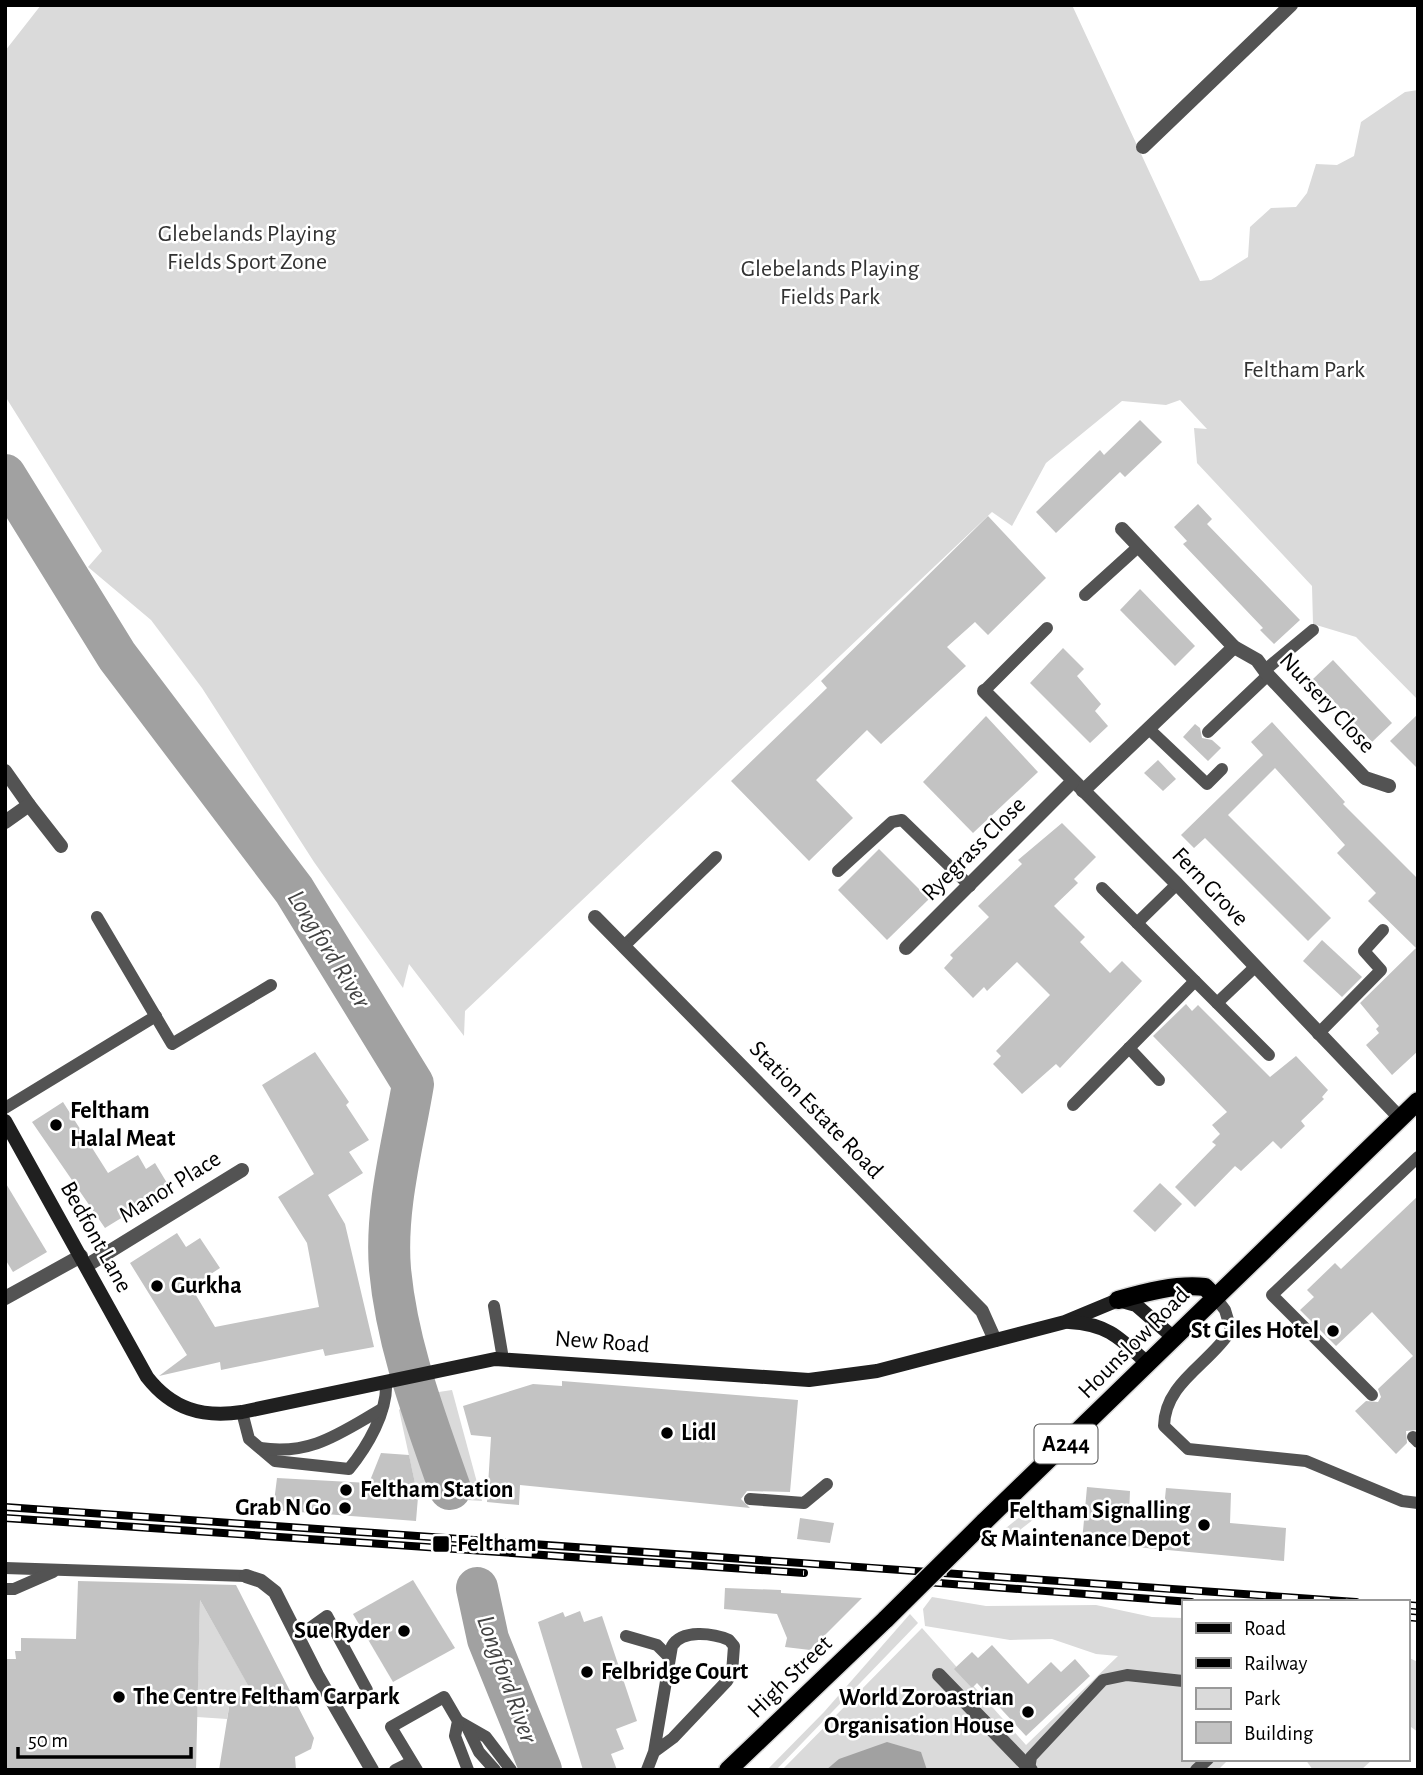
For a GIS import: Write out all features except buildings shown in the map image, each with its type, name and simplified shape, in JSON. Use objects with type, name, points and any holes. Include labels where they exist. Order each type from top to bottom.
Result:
[{"type":"main road","name":"Hounslow Road","points":[[886,1619],[1418,1101]]},
{"type":"main road","name":"Bedfont Lane","points":[[5,1121],[147,1377]]},
{"type":"main road","points":[[1065,1322],[1118,1300],[1146,1292],[1196,1286],[1205,1287],[1215,1297]]},
{"type":"main road","points":[[1118,1300],[1136,1305],[1174,1338]]},
{"type":"main road","name":"New Road","points":[[147,1377],[170,1400],[200,1415],[242,1412],[503,1359],[809,1380],[877,1370],[1065,1322]]},
{"type":"main road","points":[[1065,1322],[1102,1326],[1119,1336],[1148,1364]]},
{"type":"main road","name":"High Street","points":[[728,1770],[886,1619]]},
{"type":"street","points":[[1143,147],[1291,5]]},
{"type":"street","name":"Nursery Close","points":[[1122,529],[1234,647],[1257,660],[1266,673],[1365,778],[1389,786]]},
{"type":"street","points":[[1078,786],[1149,729],[1234,647]]},
{"type":"street","name":"Fern Grove","points":[[984,691],[1177,884],[1400,1118]]},
{"type":"street","points":[[5,771],[61,846]]},
{"type":"street","name":"Ryegrass Close","points":[[906,948],[1078,786]]},
{"type":"street","points":[[5,822],[29,805]]},
{"type":"street","name":"Station Estate Road","points":[[595,917],[982,1311],[995,1340]]},
{"type":"street","name":"Manor Place","points":[[5,1298],[84,1261],[242,1170]]},
{"type":"street","points":[[246,1576],[275,1592],[317,1675],[372,1770]]},
{"type":"street","points":[[939,1675],[1030,1769]]},
{"type":"lane","points":[[1085,595],[1138,547]]},
{"type":"lane","points":[[984,691],[1047,628]]},
{"type":"lane","points":[[1208,732],[1313,630]]},
{"type":"lane","points":[[1149,729],[1207,784],[1222,769]]},
{"type":"lane","points":[[838,871],[892,822],[902,820],[970,886]]},
{"type":"lane","points":[[624,946],[716,857]]},
{"type":"lane","points":[[1137,923],[1177,884]]},
{"type":"lane","points":[[1102,888],[1269,1055]]},
{"type":"lane","points":[[97,917],[172,1044],[271,985]]},
{"type":"lane","points":[[1318,1034],[1381,970],[1364,951],[1383,930]]},
{"type":"lane","points":[[1217,1003],[1255,967]]},
{"type":"lane","points":[[1073,1105],[1195,981]]},
{"type":"lane","points":[[5,1108],[156,1016]]},
{"type":"lane","points":[[1129,1048],[1159,1080]]},
{"type":"lane","points":[[1372,1395],[1272,1295],[1418,1157]]},
{"type":"lane","points":[[1215,1297],[1225,1310],[1231,1330],[1171,1394],[1165,1410],[1164,1426],[1188,1450],[1306,1461],[1402,1501],[1418,1503]]},
{"type":"lane","points":[[495,1306],[503,1359]]},
{"type":"lane","points":[[242,1412],[249,1439],[275,1461],[349,1469],[362,1453],[382,1409],[391,1381]]},
{"type":"lane","points":[[257,1447],[282,1451],[312,1448],[382,1409]]},
{"type":"lane","points":[[750,1499],[804,1503],[827,1484]]},
{"type":"lane","points":[[5,1568],[246,1576]]},
{"type":"lane","points":[[8,1591],[57,1570]]},
{"type":"lane","points":[[299,1636],[327,1616],[367,1690]]},
{"type":"lane","points":[[648,1770],[654,1752],[668,1656],[676,1638],[686,1634],[723,1637],[734,1646],[732,1673],[673,1738],[654,1752]]},
{"type":"lane","points":[[626,1636],[657,1644],[668,1656]]},
{"type":"lane","points":[[1030,1769],[1031,1757],[1103,1680],[1127,1675],[1182,1681]]},
{"type":"lane","points":[[394,1770],[414,1766],[391,1727],[444,1697],[479,1752],[495,1770]]},
{"type":"lane","points":[[462,1724],[455,1736],[468,1770]]},
{"type":"lane","points":[[462,1724],[485,1737],[511,1770]]},
{"type":"green space","points":[[41,5],[1072,5],[1200,281],[1211,280],[1248,257],[1250,227],[1271,208],[1296,207],[1307,193],[1316,164],[1337,165],[1354,156],[1361,122],[1405,92],[1418,90],[1418,700],[1356,637],[1313,624],[1312,586],[1197,463],[1194,428],[1207,429],[1180,400],[1166,405],[1122,401],[1046,463],[1012,526],[992,512],[465,1011],[464,1036],[409,964],[403,988],[314,862],[202,688],[151,620],[88,567],[102,551],[5,396],[5,51]]},
{"type":"green space","points":[[452,1390],[482,1501],[418,1497],[399,1410],[412,1396]]},
{"type":"green space","points":[[1027,1511],[1034,1519],[1007,1540],[1001,1532]]},
{"type":"green space","points":[[932,1597],[986,1606],[1096,1605],[1152,1617],[1182,1618],[1182,1761],[1227,1761],[1218,1770],[782,1770],[922,1628],[1026,1745],[1118,1656],[1096,1654],[1052,1639],[1010,1640],[925,1626],[923,1609]]},
{"type":"green space","points":[[200,1600],[269,1722],[246,1695],[231,1695],[227,1719],[197,1717]]},
{"type":"green space","points":[[910,1614],[918,1623],[776,1770],[767,1770],[824,1712]]},
{"type":"green space","points":[[1409,1658],[1418,1662],[1418,1732],[1411,1727],[1409,1728]]},
{"type":"green space","points":[[1306,1761],[1371,1761],[1361,1770],[1313,1770]]},
{"type":"shaded area","points":[[887,1742],[921,1752],[927,1770],[826,1770],[839,1759]]},
{"type":"waterway","name":"Longford River","points":[[5,475],[117,656],[294,890],[413,1084],[392,1199],[390,1269],[405,1353],[450,1489]]},
{"type":"waterway","name":"Longford River","points":[[477,1588],[488,1639],[541,1770]]},
{"type":"railway","points":[[5,1507],[1328,1600]]},
{"type":"railway","points":[[5,1518],[804,1573]]},
{"type":"railway","points":[[926,1582],[1182,1601]]},
{"type":"railway","points":[[1409,1605],[1418,1606]]},
{"type":"railway","points":[[1409,1617],[1418,1618]]},
{"type":"place","name":"Feltham Halal Meat","points":[[56,1125]]},
{"type":"place","name":"Gurkha","points":[[157,1286]]},
{"type":"place","name":"St Giles Hotel","points":[[1333,1331]]},
{"type":"place","name":"Lidl","points":[[667,1433]]},
{"type":"place","name":"Feltham Station","points":[[346,1490]]},
{"type":"place","name":"Grab N Go","points":[[345,1508]]},
{"type":"place","name":"Feltham Signalling & Maintenance Depot","points":[[1204,1525]]},
{"type":"place","name":"Feltham","points":[[441,1544]]},
{"type":"place","name":"Sue Ryder","points":[[404,1631]]},
{"type":"place","name":"Felbridge Court","points":[[587,1672]]},
{"type":"place","name":"The Centre Feltham Carpark","points":[[119,1697]]},
{"type":"place","name":"World Zoroastrian Organisation House","points":[[1028,1712]]},
{"type":"park label","name":"Glebelands Playing Fields Sport Zone","points":[[247,248]]},
{"type":"park label","name":"Glebelands Playing Fields Park","points":[[830,283]]},
{"type":"park label","name":"Feltham Park","points":[[1304,370]]}]
